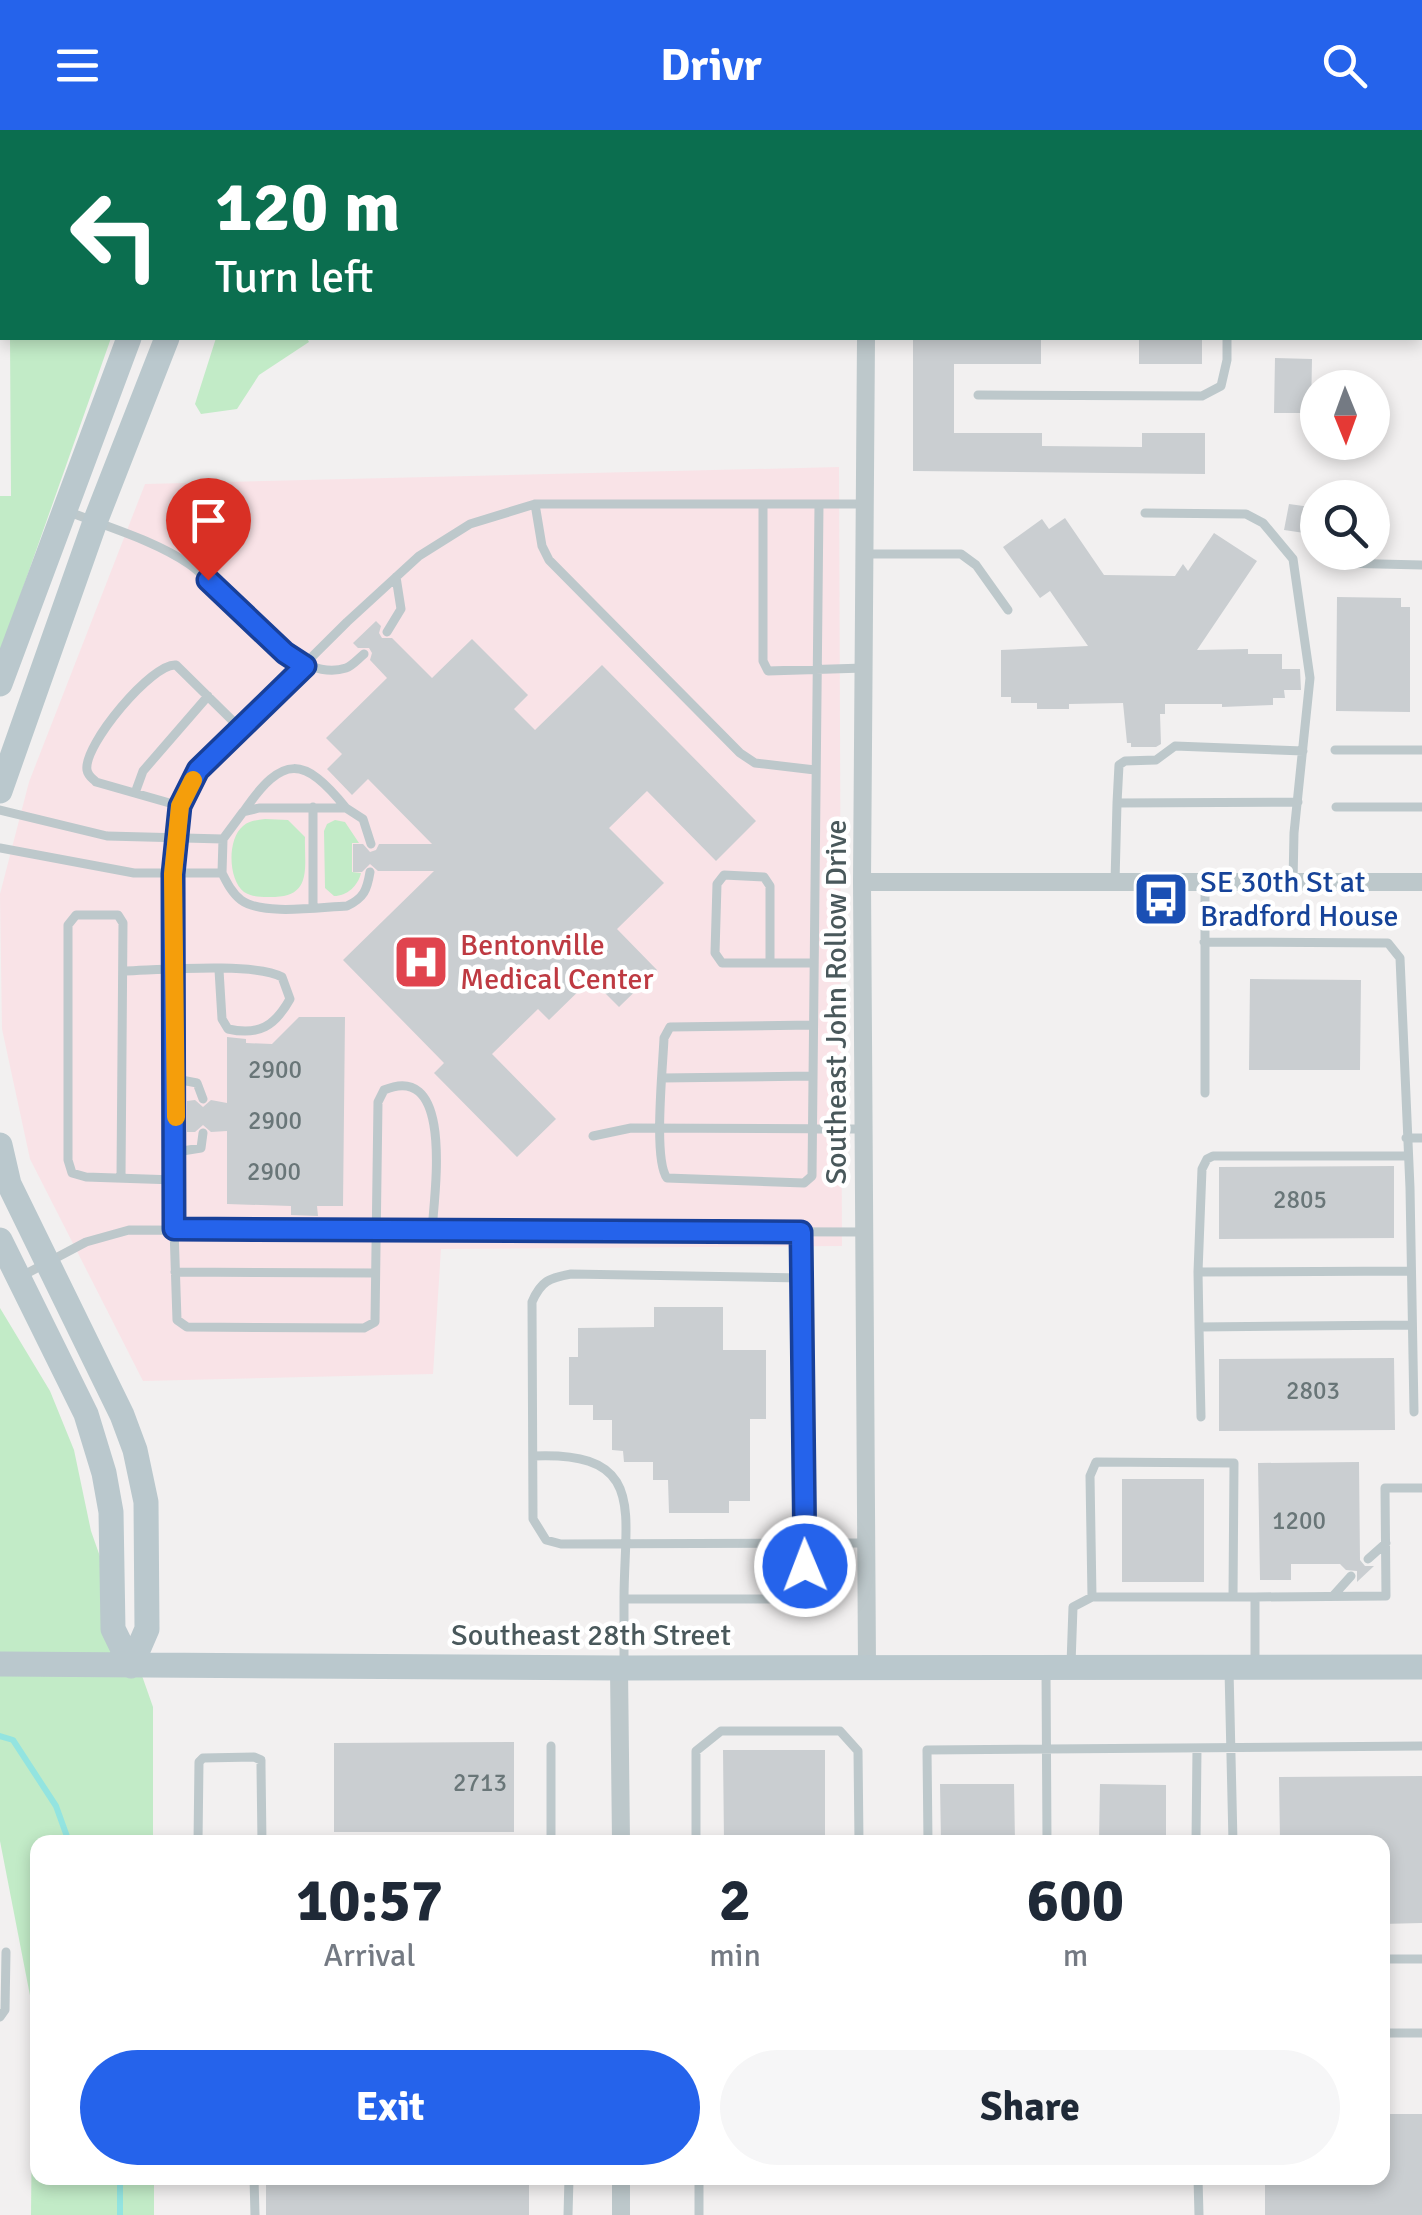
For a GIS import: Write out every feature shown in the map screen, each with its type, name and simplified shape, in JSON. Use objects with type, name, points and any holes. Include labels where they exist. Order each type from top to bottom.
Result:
[{"type":"main road","points":[[0,684],[128,340]]},
{"type":"main road","points":[[0,791],[95,522],[166,340]]},
{"type":"main road","points":[[0,1146],[9,1184],[136,1450],[146,1502],[147,1629],[131,1666]]},
{"type":"main road","points":[[0,1240],[86,1414],[112,1512],[113,1630],[131,1666]]},
{"type":"main road","name":"Southeast 28th Street","points":[[0,1664],[1422,1667]]},
{"type":"street","name":"Southeast John Rollow Drive","points":[[866,340],[862,882],[867,1666]]},
{"type":"street","points":[[862,882],[1422,882]]},
{"type":"street","points":[[621,1835],[622,1668]]},
{"type":"street","points":[[621,2185],[621,2215]]},
{"type":"lane","points":[[978,395],[1202,396],[1221,386],[1228,360],[1227,340]]},
{"type":"lane","points":[[432,1231],[436,1127],[424,1098],[414,1088],[396,1085],[384,1090],[378,1102],[375,1322],[364,1328],[186,1327],[178,1320],[173,874],[180,806],[198,770],[419,556],[470,524],[535,504],[866,504]]},
{"type":"lane","points":[[535,504],[542,546],[550,560],[740,753],[755,763],[814,770]]},
{"type":"lane","points":[[764,504],[763,661],[768,671],[864,668]]},
{"type":"lane","points":[[812,1024],[670,1027],[664,1038],[660,1129],[660,1169],[667,1178],[804,1183],[812,1176],[818,504]]},
{"type":"lane","points":[[66,511],[188,563],[285,653],[305,666],[325,670],[348,668],[364,654]]},
{"type":"lane","points":[[1145,513],[1246,514],[1263,523],[1294,559],[1310,678],[1294,882]]},
{"type":"lane","points":[[866,554],[962,554],[976,565],[1008,610]]},
{"type":"lane","points":[[1390,564],[1422,565]]},
{"type":"lane","points":[[387,632],[401,609],[396,577]]},
{"type":"lane","points":[[180,806],[96,782],[88,775],[91,752],[114,715],[158,668],[168,664],[176,665],[241,728]]},
{"type":"lane","points":[[135,792],[143,771],[208,696]]},
{"type":"lane","points":[[1115,882],[1119,766],[1125,761],[1156,760],[1175,746],[1303,752]]},
{"type":"lane","points":[[1335,750],[1422,750]]},
{"type":"lane","points":[[370,844],[363,819],[346,808],[323,779],[309,770],[290,768],[272,776],[223,840],[222,874],[231,891],[244,903],[262,909],[347,906],[360,900],[368,890],[370,872]]},
{"type":"lane","points":[[1118,803],[1298,802]]},
{"type":"lane","points":[[313,807],[314,907]]},
{"type":"lane","points":[[1336,807],[1422,807]]},
{"type":"lane","points":[[244,812],[259,808],[346,808]]},
{"type":"lane","points":[[0,810],[107,836],[223,840]]},
{"type":"lane","points":[[0,848],[134,873],[222,874]]},
{"type":"lane","points":[[770,963],[770,886],[764,877],[724,875],[717,884],[715,953],[722,964],[813,963]]},
{"type":"lane","points":[[1205,882],[1205,1093]]},
{"type":"lane","points":[[121,1178],[123,923],[118,915],[76,916],[68,924],[68,1160],[72,1173],[86,1177],[175,1180]]},
{"type":"lane","points":[[1204,942],[1388,943],[1395,948],[1400,968],[1406,1156],[1412,1271],[1417,1296],[1412,1325],[1414,1412]]},
{"type":"lane","points":[[125,971],[176,969],[272,971],[282,976],[290,999],[279,1018],[261,1031],[228,1029],[222,1019],[219,970]]},
{"type":"lane","points":[[662,1078],[812,1076]]},
{"type":"lane","points":[[176,1079],[197,1083],[203,1100]]},
{"type":"lane","points":[[594,1136],[631,1128],[863,1129]]},
{"type":"lane","points":[[176,1152],[201,1148],[203,1133]]},
{"type":"lane","points":[[1406,1138],[1422,1138]]},
{"type":"lane","points":[[1201,1417],[1198,1272],[1202,1169],[1206,1159],[1406,1156]]},
{"type":"lane","points":[[18,1279],[112,1233],[174,1229],[864,1232]]},
{"type":"lane","points":[[624,1599],[802,1597],[805,1590],[801,1232]]},
{"type":"lane","points":[[1198,1272],[1412,1271]]},
{"type":"lane","points":[[175,1272],[375,1273]]},
{"type":"lane","points":[[801,1278],[571,1274],[548,1278],[532,1302],[533,1519],[546,1540],[561,1544],[866,1544]]},
{"type":"lane","points":[[1200,1326],[1412,1325]]},
{"type":"lane","points":[[532,1456],[562,1454],[593,1462],[616,1477],[624,1494],[622,1668]]},
{"type":"lane","points":[[1092,1597],[1090,1476],[1096,1462],[1234,1463],[1233,1597]]},
{"type":"lane","points":[[1047,1835],[1047,1750],[1059,1666],[1073,1607],[1092,1597],[1386,1596],[1385,1488],[1422,1488]]},
{"type":"lane","points":[[1368,1559],[1386,1543]]},
{"type":"lane","points":[[1332,1597],[1351,1576]]},
{"type":"lane","points":[[1233,1835],[1232,1749],[1255,1597]]},
{"type":"lane","points":[[696,1835],[696,1752],[721,1731],[761,1731],[840,1732],[858,1751],[860,1835]]},
{"type":"lane","points":[[551,1746],[551,1835]]},
{"type":"lane","points":[[928,1835],[928,1750],[1422,1746]]},
{"type":"lane","points":[[1196,1835],[1197,1749]]},
{"type":"lane","points":[[198,1835],[198,1762],[202,1758],[254,1757],[262,1767],[262,1835]]},
{"type":"lane","points":[[0,2017],[5,2010],[6,1952]]},
{"type":"lane","points":[[1390,1959],[1422,1959]]},
{"type":"lane","points":[[1390,2033],[1422,2033]]},
{"type":"lane","points":[[254,2185],[255,2215]]},
{"type":"lane","points":[[568,2215],[569,2185]]},
{"type":"lane","points":[[699,2185],[699,2215]]},
{"type":"lane","points":[[1198,2185],[1199,2215]]},
{"type":"shaded area","name":"Bentonville Medical Center","points":[[839,467],[842,1246],[441,1249],[433,1374],[143,1381],[30,1159],[2,1029],[0,894],[29,782],[145,484]]},
{"type":"green space","points":[[10,340],[110,340],[0,653],[0,496],[11,496]]},
{"type":"green space","points":[[215,340],[308,340],[259,375],[237,409],[201,414],[195,404]]},
{"type":"green space","points":[[288,820],[305,837],[304,877],[296,891],[287,895],[267,897],[244,892],[232,869],[232,849],[238,832],[248,823]]},
{"type":"green space","points":[[335,820],[345,822],[359,843],[352,843],[352,872],[361,873],[351,889],[334,896],[325,888],[324,831]]},
{"type":"green space","points":[[0,1308],[50,1391],[74,1450],[91,1531],[153,1707],[153,1835],[30,1835],[30,1996],[0,1841]]},
{"type":"green space","points":[[31,2185],[154,2185],[154,2215],[31,2215]]},
{"type":"building","points":[[913,340],[1041,340],[1041,364],[954,364],[954,433],[1042,433],[1042,446],[1142,447],[1142,433],[1205,433],[1205,474],[913,471]]},
{"type":"building","points":[[1139,340],[1202,340],[1202,364],[1139,364]]},
{"type":"building","points":[[1275,358],[1312,359],[1312,370],[1300,370],[1300,413],[1274,413]]},
{"type":"building","points":[[1289,504],[1300,506],[1300,532],[1284,530]]},
{"type":"building","points":[[1065,518],[1104,575],[1175,576],[1183,564],[1188,571],[1214,533],[1257,561],[1197,650],[1248,649],[1248,654],[1282,654],[1282,669],[1300,669],[1301,690],[1284,690],[1285,698],[1273,698],[1273,705],[1165,704],[1165,714],[1160,714],[1161,744],[1156,747],[1131,747],[1127,743],[1123,703],[1037,709],[1037,703],[1011,703],[1011,697],[1001,697],[1001,650],[1088,646],[1050,591],[1040,598],[1003,547],[1042,519],[1049,529]]},
{"type":"building","points":[[1337,597],[1401,598],[1401,607],[1410,607],[1410,712],[1336,711]]},
{"type":"building","points":[[376,621],[381,626],[382,638],[392,638],[432,678],[472,639],[528,695],[514,709],[535,730],[602,665],[756,821],[716,861],[647,791],[609,828],[664,883],[617,929],[657,970],[619,1007],[591,979],[549,1020],[538,1009],[492,1054],[556,1119],[517,1157],[434,1073],[444,1063],[343,960],[434,871],[378,871],[370,864],[362,872],[353,872],[353,844],[363,844],[370,852],[379,844],[432,844],[368,779],[352,795],[327,769],[342,754],[326,738],[387,678],[370,660],[369,648],[358,648],[353,643]]},
{"type":"building","points":[[1250,979],[1361,980],[1360,1070],[1249,1070]]},
{"type":"building","points":[[299,1017],[345,1017],[343,1206],[317,1206],[318,1216],[291,1215],[291,1206],[227,1204],[227,1131],[211,1132],[203,1125],[195,1132],[187,1132],[187,1101],[195,1100],[203,1107],[211,1100],[227,1103],[227,1037],[246,1039],[246,1043],[272,1044]]},
{"type":"building","points":[[1394,1166],[1394,1238],[1219,1239],[1219,1167]]},
{"type":"building","points":[[654,1307],[723,1307],[723,1350],[766,1350],[766,1419],[750,1419],[750,1501],[729,1501],[729,1513],[669,1513],[668,1480],[653,1480],[653,1462],[624,1462],[623,1451],[612,1450],[612,1420],[593,1420],[593,1405],[569,1405],[569,1357],[578,1357],[578,1328],[654,1327]]},
{"type":"building","points":[[1394,1358],[1395,1430],[1219,1431],[1219,1359]]},
{"type":"building","points":[[1359,1462],[1360,1560],[1365,1566],[1374,1566],[1357,1582],[1357,1571],[1346,1570],[1340,1564],[1291,1564],[1291,1580],[1260,1580],[1258,1463]]},
{"type":"building","points":[[1122,1479],[1204,1479],[1204,1582],[1122,1582]]},
{"type":"building","points":[[514,1742],[514,1832],[334,1832],[334,1743]]},
{"type":"building","points":[[723,1750],[825,1750],[825,1835],[724,1835]]},
{"type":"building","points":[[1422,1776],[1422,1923],[1390,1924],[1390,1835],[1280,1835],[1279,1777]]},
{"type":"building","points":[[940,1784],[1014,1784],[1015,1835],[941,1835]]},
{"type":"building","points":[[1100,1784],[1166,1785],[1166,1835],[1099,1835]]},
{"type":"building","points":[[1390,2114],[1422,2114],[1422,2215],[1265,2215],[1265,2185],[1390,2185]]},
{"type":"building","points":[[266,2185],[529,2185],[529,2215],[266,2215]]},
{"type":"waterway","points":[[0,1736],[13,1740],[56,1806],[66,1835]]},
{"type":"waterway","points":[[120,2185],[120,2215]]},
{"type":"slow traffic","points":[[176,1117],[173,874],[180,806],[193,780]]},
{"type":"place","name":"SE 30th St at Bradford House","points":[[1161,899]]},
{"type":"place","name":"Bentonville Medical Center","points":[[421,962]]},
{"type":"route","points":[[208,580],[285,653],[305,666],[198,770],[180,806],[173,874],[174,1229],[801,1232],[805,1566]]}]
